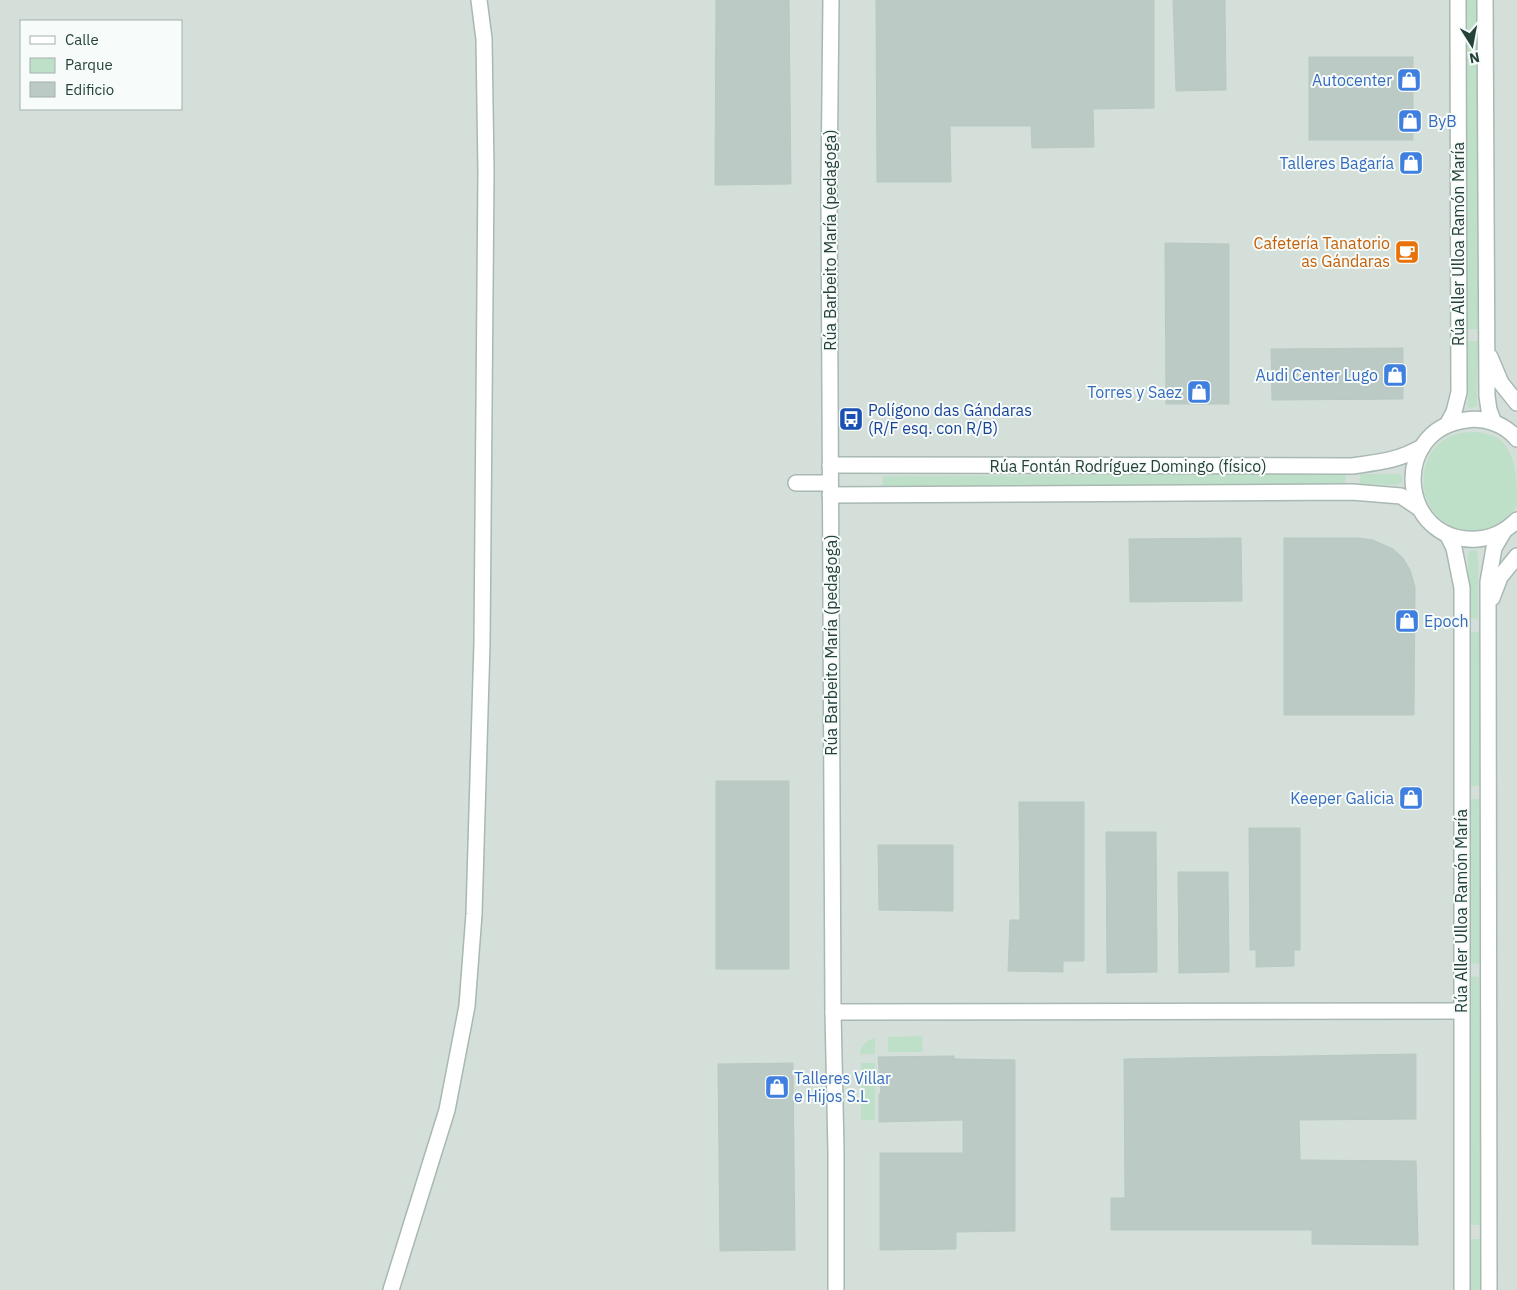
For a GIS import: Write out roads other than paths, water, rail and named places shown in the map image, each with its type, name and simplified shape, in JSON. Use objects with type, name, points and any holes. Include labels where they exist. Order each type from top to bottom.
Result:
[{"type":"street","points":[[391,1290],[447,1110],[467,1006],[474,914],[482,643],[486,172],[484,39],[479,0]]},
{"type":"street","name":"Rúa Barbeito María (pedagoga)","points":[[831,0],[829,167],[830,489],[836,1290]]},
{"type":"street","name":"Rúa Aller Ulloa Ramón María","points":[[1447,425],[1454,412],[1459,392],[1458,0]]},
{"type":"street","name":"Rúa Aller Ulloa Ramón María","points":[[1485,0],[1488,410],[1517,438]]},
{"type":"street","points":[[1487,348],[1501,383],[1517,403]]},
{"type":"street","name":"Rúa Aller Ulloa Ramón María","points":[[1505,426],[1470,419],[1447,425],[1433,434],[1416,458],[1413,470],[1414,496],[1431,523],[1447,534],[1466,540],[1486,538],[1512,526]]},
{"type":"street","name":"Rúa Fontán Rodríguez Domingo (físico)","points":[[830,465],[1352,466],[1392,461],[1422,447]]},
{"type":"street","name":"Rúa Fontán Rodríguez Domingo (físico)","points":[[796,483],[830,489],[1352,492],[1401,496],[1420,508]]},
{"type":"street","name":"Rúa Aller Ulloa Ramón María","points":[[1489,1290],[1488,606],[1490,562],[1494,548],[1512,526]]},
{"type":"street","name":"Rúa Aller Ulloa Ramón María","points":[[1447,534],[1454,548],[1462,588],[1462,1290]]},
{"type":"street","name":"Rúa Aller Ulloa Ramón María","points":[[1488,606],[1500,577],[1517,556]]},
{"type":"street","points":[[833,1012],[1462,1011]]},
{"type":"place","name":"Autocenter","points":[[1409,80]]},
{"type":"place","name":"ByB","points":[[1410,121]]},
{"type":"place","name":"Talleres Bagaría","points":[[1411,163]]},
{"type":"place","name":"Cafetería Tanatorio as Gándaras","points":[[1407,252]]},
{"type":"place","name":"Audi Center Lugo","points":[[1395,375]]},
{"type":"place","name":"Torres y Saez","points":[[1199,392]]},
{"type":"place","name":"Polígono das Gándaras (R/F esq. con R/B)","points":[[851,419]]},
{"type":"place","name":"Epoch","points":[[1407,621]]},
{"type":"place","name":"Keeper Galicia","points":[[1411,798]]},
{"type":"place","name":"Talleres Villar e Hijos S.L","points":[[777,1087]]}]
